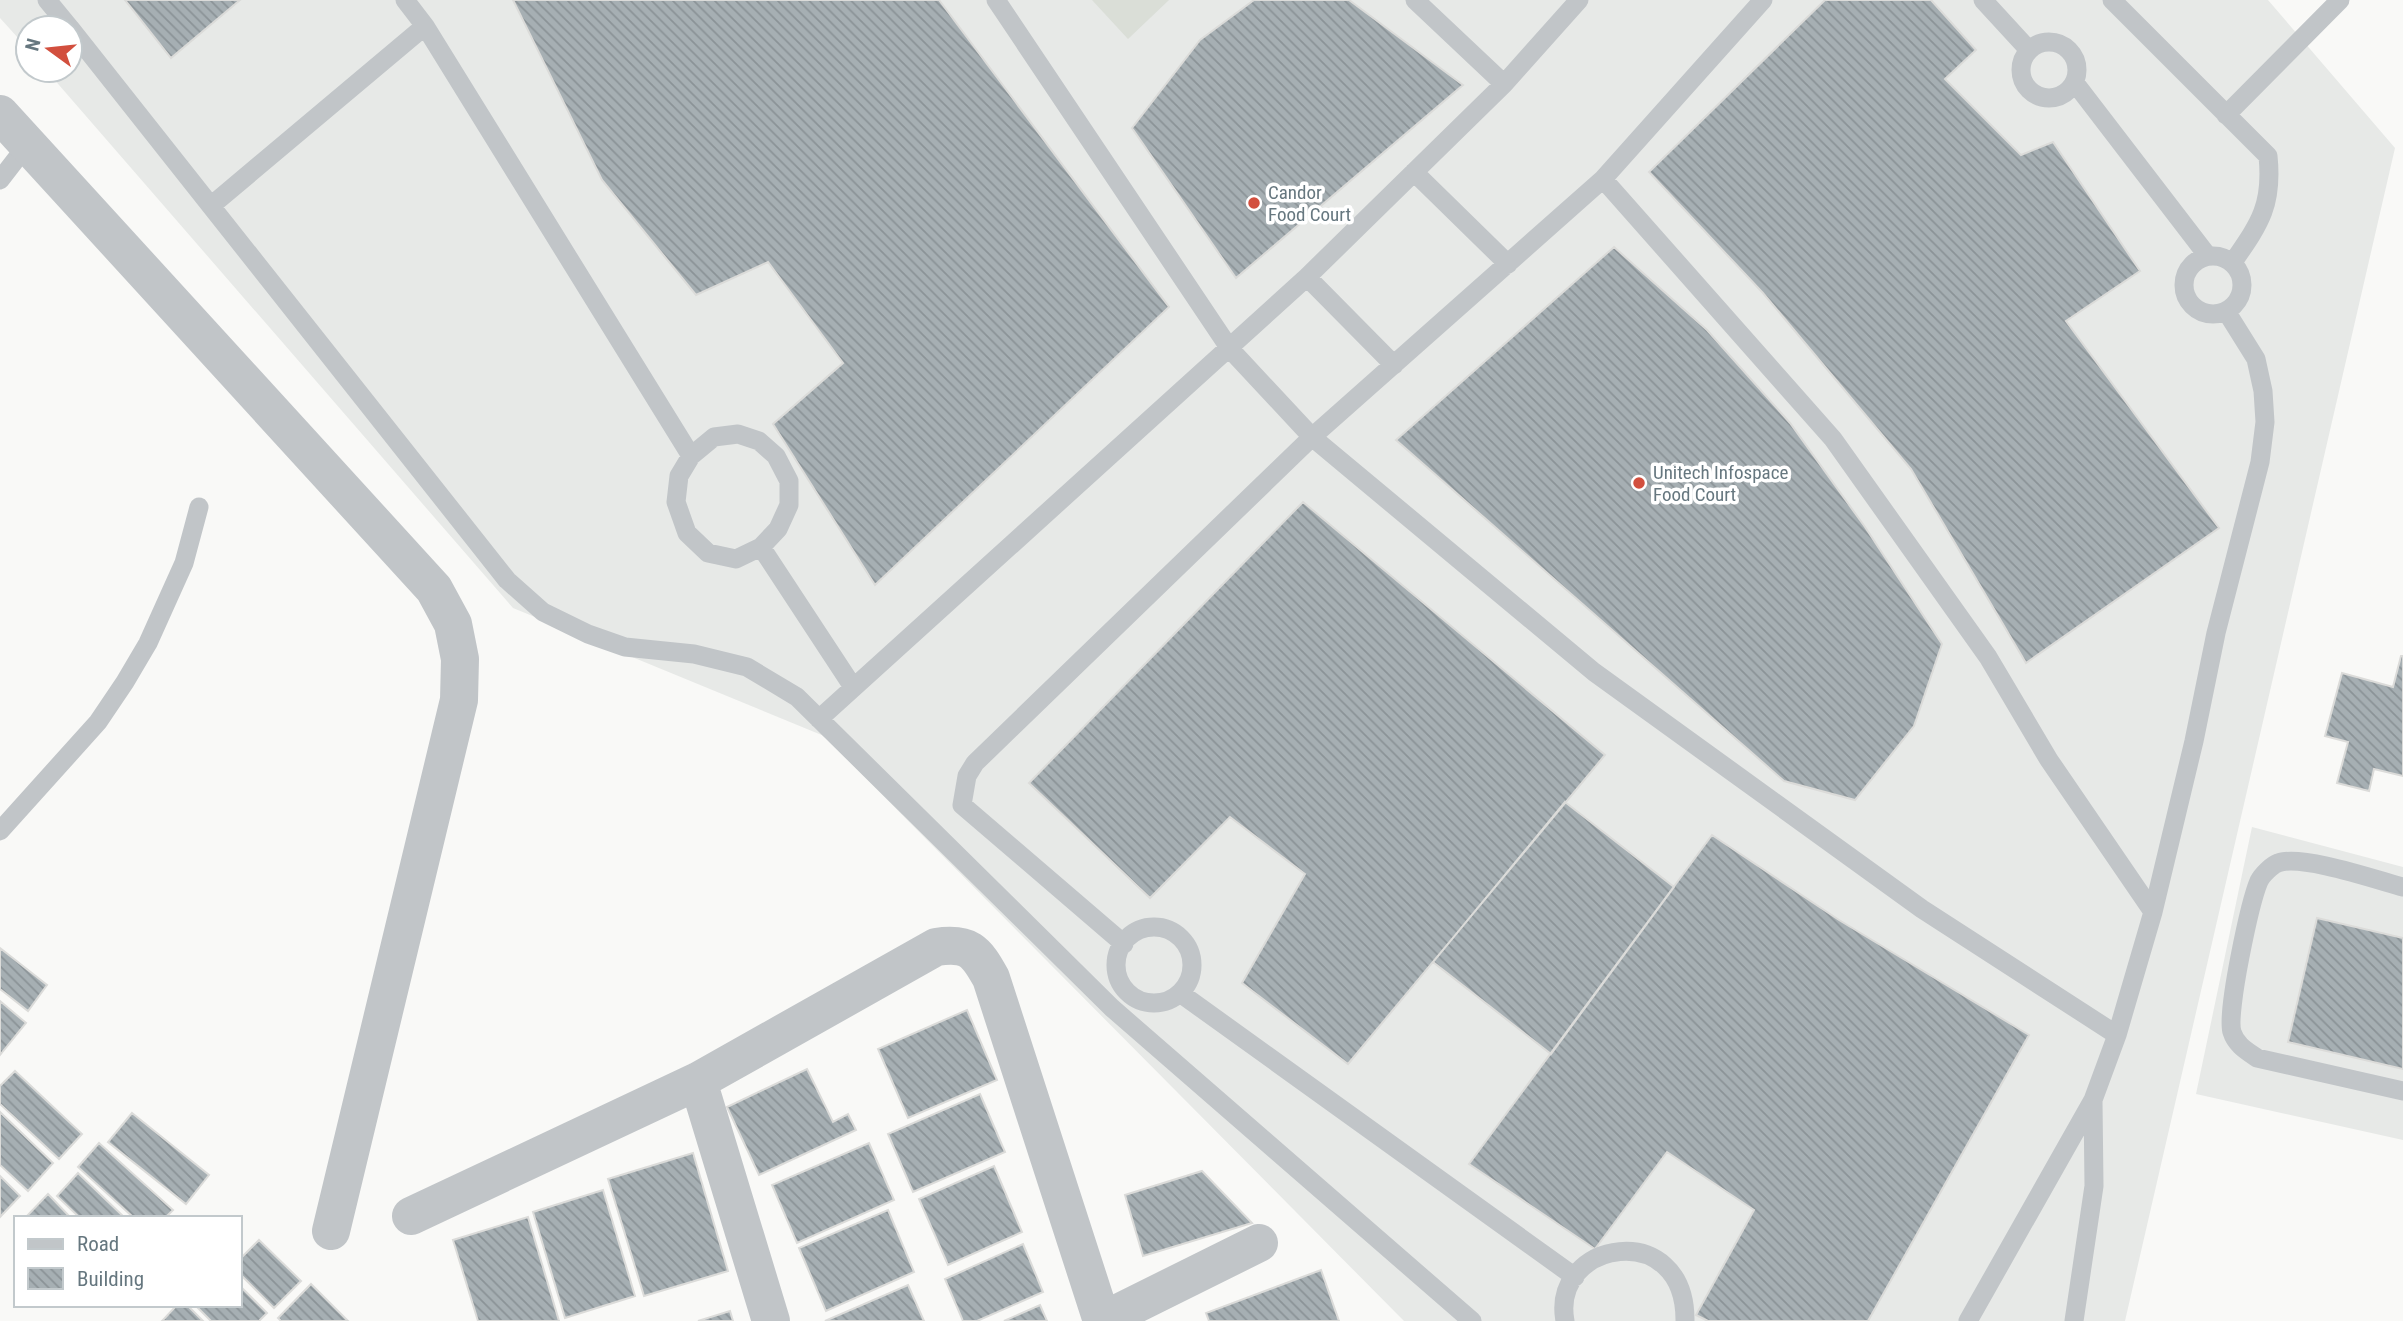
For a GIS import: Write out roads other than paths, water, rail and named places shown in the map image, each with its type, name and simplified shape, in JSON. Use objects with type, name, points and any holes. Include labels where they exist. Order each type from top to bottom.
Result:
[{"type":"street","points":[[0,114],[434,589],[453,624],[460,659],[459,701],[331,1231]]},
{"type":"street","points":[[411,1216],[698,1081],[936,947],[950,945],[968,948],[980,957],[990,978],[1102,1321],[1259,1243]]},
{"type":"street","points":[[698,1081],[771,1321]]},
{"type":"lane","points":[[47,0],[58,14]]},
{"type":"lane","points":[[405,0],[425,26],[691,456]]},
{"type":"lane","points":[[996,0],[1230,349],[1312,437],[1594,672],[1922,909],[2117,1035]]},
{"type":"lane","points":[[1415,0],[1504,84]]},
{"type":"lane","points":[[819,719],[1307,277],[1504,84],[1579,0]]},
{"type":"lane","points":[[1124,944],[971,815],[962,805],[967,776],[985,754],[1312,437],[1604,179],[1763,0]]},
{"type":"lane","points":[[1983,0],[2029,50]]},
{"type":"lane","points":[[2112,0],[2268,156],[2271,182],[2265,211],[2233,262]]},
{"type":"lane","points":[[2226,115],[2340,0]]},
{"type":"lane","points":[[212,205],[425,26]]},
{"type":"lane","points":[[2041,43],[2063,45],[2076,61],[2075,83],[2058,97],[2047,99],[2036,95],[2022,79],[2021,68],[2029,50],[2041,43]]},
{"type":"lane","points":[[84,45],[507,580],[543,612],[588,634],[625,647],[694,654],[747,667],[797,697],[1112,1008],[1472,1321]]},
{"type":"lane","points":[[2075,83],[2207,255]]},
{"type":"lane","points":[[0,180],[27,145]]},
{"type":"lane","points":[[1414,172],[1508,264]]},
{"type":"lane","points":[[1604,179],[1833,439],[1988,657],[2049,760],[2153,912]]},
{"type":"lane","points":[[2207,255],[2216,255],[2233,262],[2243,279],[2240,298],[2226,311],[2206,314],[2190,303],[2185,294],[2186,274],[2191,265],[2207,255]]},
{"type":"lane","points":[[1307,277],[1394,365]]},
{"type":"lane","points":[[1968,1321],[2093,1100],[2117,1035],[2153,912],[2194,741],[2216,632],[2260,462],[2265,422],[2263,391],[2256,359],[2226,311]]},
{"type":"lane","points":[[738,434],[759,441],[776,456],[789,481],[789,505],[778,529],[761,547],[736,559],[708,553],[687,533],[676,502],[679,477],[691,456],[714,437],[738,434]]},
{"type":"lane","points":[[0,831],[98,722],[125,682],[148,643],[184,563],[198,507]]},
{"type":"lane","points":[[761,547],[853,687]]},
{"type":"lane","points":[[2403,887],[2300,860],[2277,863],[2260,878],[2253,898],[2232,1005],[2231,1031],[2238,1045],[2258,1058],[2403,1091]]},
{"type":"lane","points":[[1155,927],[1170,930],[1181,939],[1190,951],[1192,966],[1189,981],[1180,993],[1168,1001],[1153,1004],[1139,1001],[1126,992],[1118,979],[1116,965],[1119,950],[1127,938],[1140,929],[1155,927]]},
{"type":"lane","points":[[1112,1008],[1126,992]]},
{"type":"lane","points":[[1180,993],[1575,1277]]},
{"type":"lane","points":[[2074,1321],[2094,1186],[2093,1100]]},
{"type":"lane","points":[[1565,1321],[1566,1294],[1575,1277],[1588,1262],[1606,1253],[1627,1251],[1647,1255],[1665,1265],[1678,1282],[1685,1301],[1685,1321]]},
{"type":"place","name":"Candor Food Court","points":[[1254,203]]},
{"type":"place","name":"Unitech Infospace Food Court","points":[[1639,483]]}]
